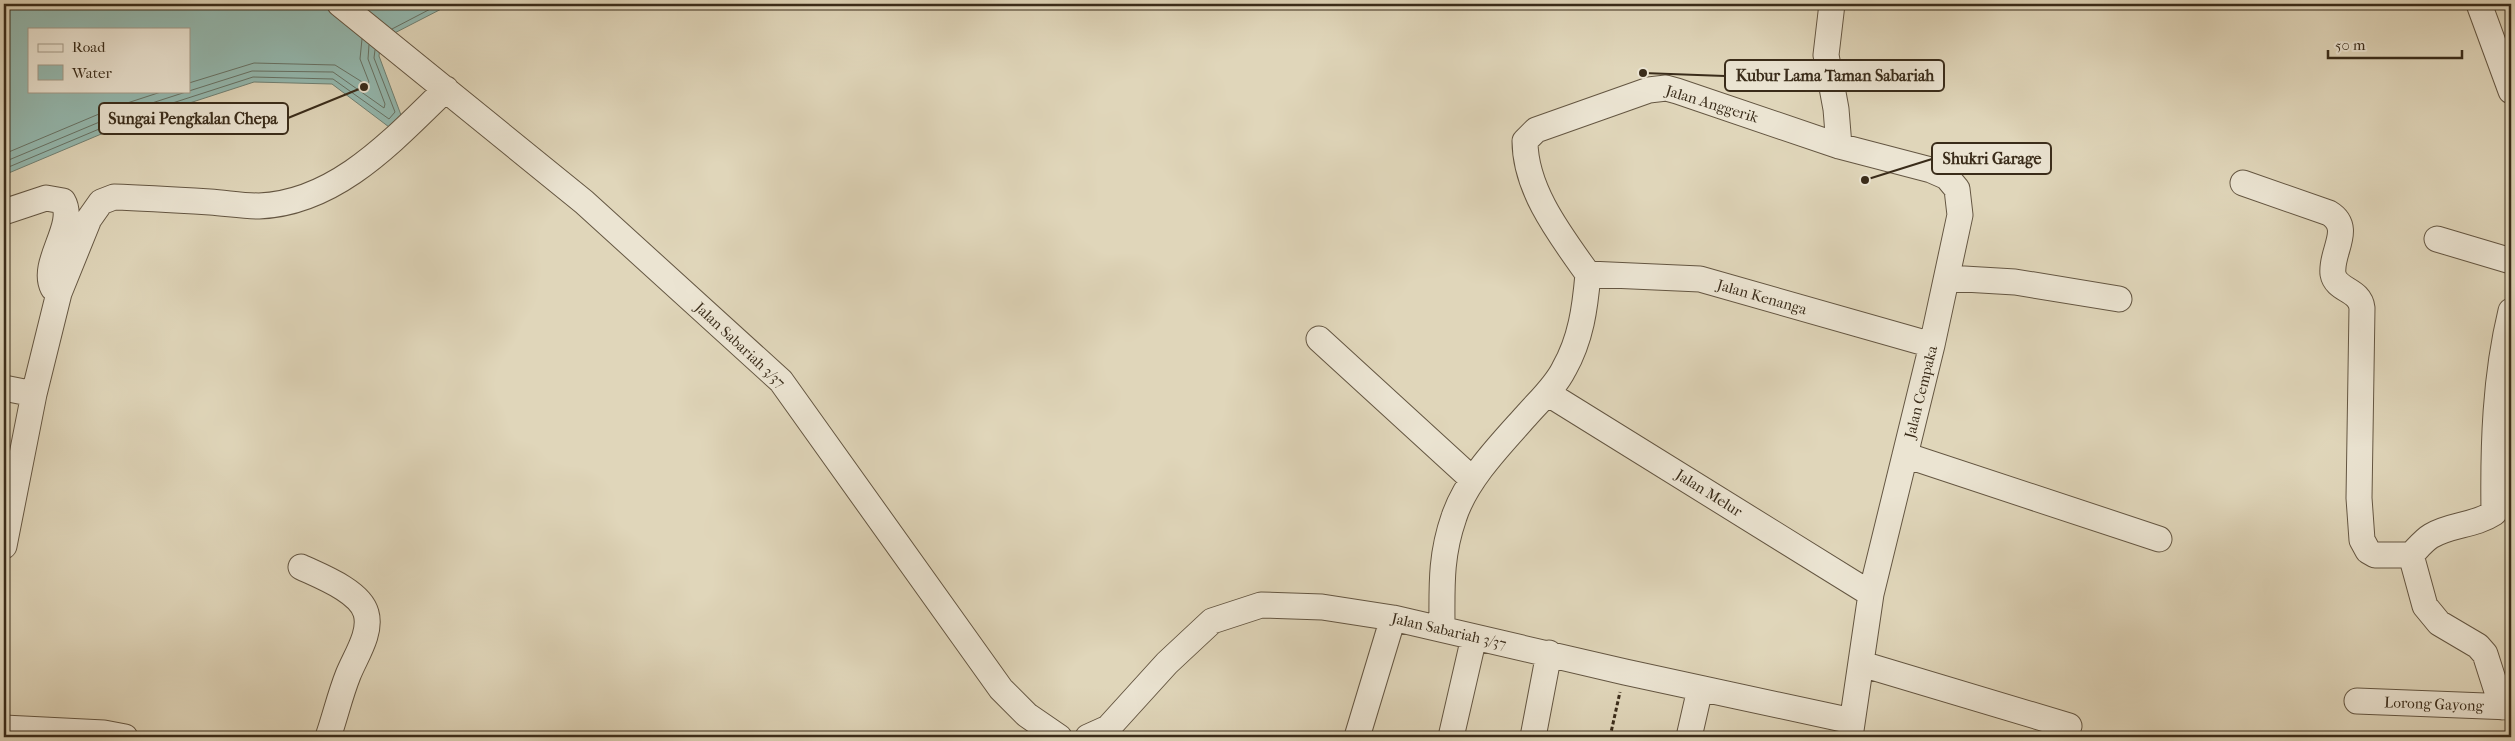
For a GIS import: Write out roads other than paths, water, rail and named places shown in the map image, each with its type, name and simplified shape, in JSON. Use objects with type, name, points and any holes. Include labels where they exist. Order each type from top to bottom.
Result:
[{"type":"street","name":"Jalan Sabariah 3/37","points":[[340,4],[402,52],[584,202],[781,380],[1001,689],[1027,715],[1058,737]]},
{"type":"street","points":[[1832,4],[1826,55],[1836,109],[1839,146]]},
{"type":"street","points":[[2479,4],[2511,91]]},
{"type":"street","name":"Jalan Anggerik","points":[[1588,274],[1550,220],[1529,171],[1525,154],[1525,142],[1536,130],[1649,90],[1666,88],[1839,146],[1931,170],[1948,177],[1957,189]]},
{"type":"street","points":[[4,546],[34,394],[59,293],[89,219],[100,202],[114,196],[260,206],[290,201],[328,186],[359,169],[412,123],[446,89]]},
{"type":"street","points":[[2243,183],[2329,212],[2339,221],[2341,228],[2333,266],[2334,278],[2338,283],[2356,294],[2362,308],[2359,498],[2362,540],[2368,551],[2375,554],[2411,555],[2430,536],[2450,528],[2502,515],[2505,335],[2511,312]]},
{"type":"street","name":"Jalan Cempaka","points":[[1851,729],[1871,594],[1932,345],[1960,215],[1957,189]]},
{"type":"street","points":[[4,212],[46,198],[63,201],[66,207],[66,218],[50,273],[52,286],[59,293]]},
{"type":"street","points":[[2437,238],[2511,261]]},
{"type":"street","points":[[1442,629],[1443,558],[1454,516],[1472,479],[1547,393],[1564,370],[1579,335],[1585,313],[1588,274]]},
{"type":"street","name":"Jalan Kenanga","points":[[1588,274],[1700,279],[1932,345]]},
{"type":"street","points":[[1947,278],[2015,282],[2119,299]]},
{"type":"street","points":[[1319,339],[1472,479]]},
{"type":"street","points":[[4,388],[34,394]]},
{"type":"street","name":"Jalan Melur","points":[[1547,393],[1871,594]]},
{"type":"street","points":[[1905,455],[2159,539]]},
{"type":"street","points":[[2411,555],[2425,606],[2439,623],[2478,646],[2485,654],[2507,707]]},
{"type":"street","points":[[301,567],[336,584],[356,598],[366,612],[367,628],[348,674],[328,737]]},
{"type":"street","name":"Jalan Sabariah 3/37","points":[[1088,737],[1108,728],[1167,663],[1212,621],[1261,605],[1322,607],[1393,618],[1700,689],[1851,729]]},
{"type":"street","points":[[1357,737],[1393,618]]},
{"type":"street","points":[[1451,737],[1474,637]]},
{"type":"street","points":[[1532,737],[1549,653]]},
{"type":"street","points":[[1862,664],[2069,726]]},
{"type":"street","points":[[1689,737],[1700,689]]},
{"type":"street","name":"Lorong Gayong","points":[[2357,701],[2507,707]]},
{"type":"street","points":[[4,728],[104,733],[125,737]]},
{"type":"water","points":[[15,4],[451,4],[381,40],[379,56],[401,115],[389,127],[332,84],[254,82],[125,124],[4,175],[4,7]]},
{"type":"place","name":"Kubur Lama Taman Sabariah","points":[[1643,73]]},
{"type":"place","name":"Sungai Pengkalan Chepa","points":[[364,87]]},
{"type":"place","name":"Shukri Garage","points":[[1865,180]]}]
